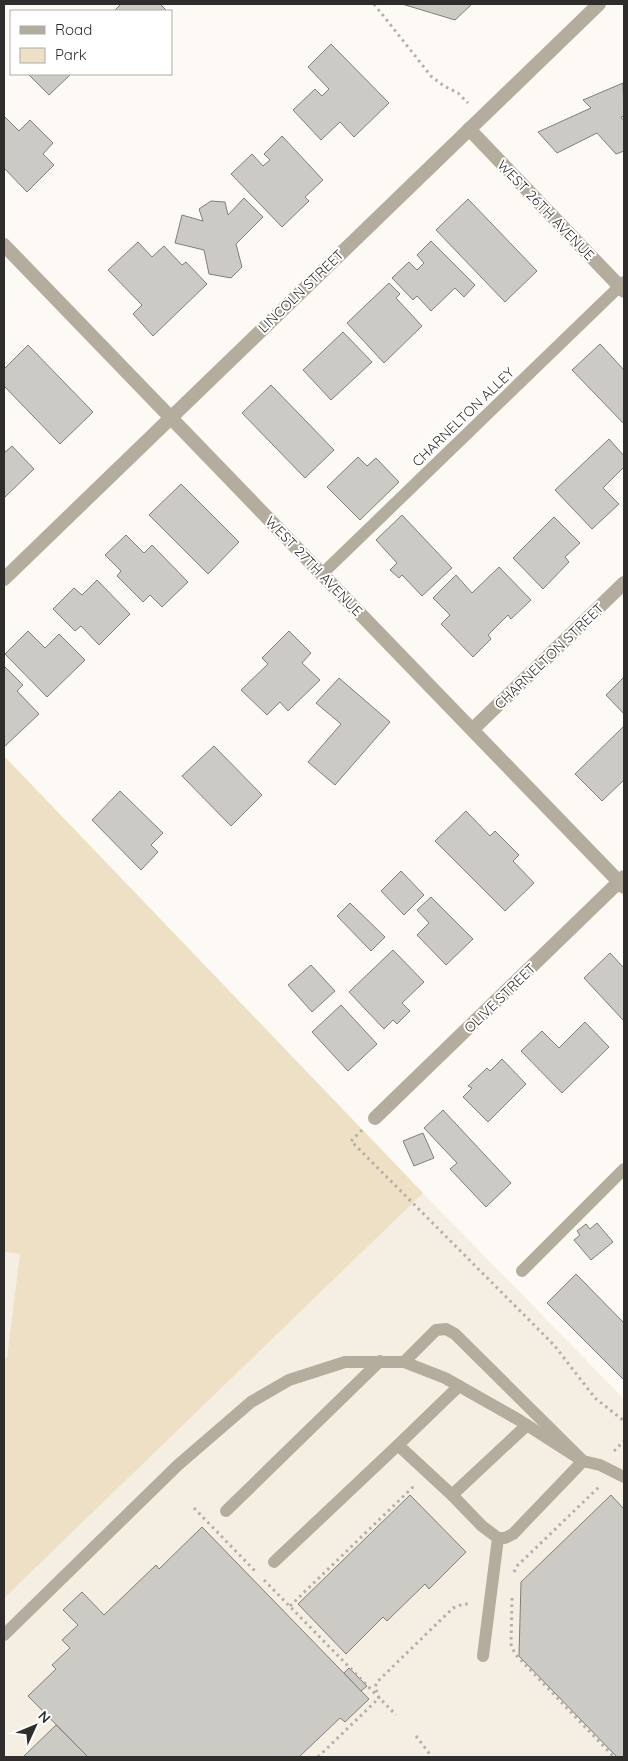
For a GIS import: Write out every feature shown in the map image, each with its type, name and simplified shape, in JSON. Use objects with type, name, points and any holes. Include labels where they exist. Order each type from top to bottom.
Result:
[{"type":"street","name":"LINCOLN STREET","points":[[4,579],[599,4]]},
{"type":"street","name":"WEST 26TH AVENUE","points":[[469,128],[623,286]]},
{"type":"street","name":"WEST 27TH AVENUE","points":[[4,245],[623,882]]},
{"type":"street","name":"CHARNELTON STREET","points":[[473,729],[624,583]]},
{"type":"street","name":"OLIVE STREET","points":[[375,1118],[623,882]]},
{"type":"lane","name":"CHARNELTON ALLEY","points":[[322,574],[623,286]]},
{"type":"lane","points":[[522,1271],[624,1169]]},
{"type":"lane","points":[[404,1362],[436,1330],[446,1329],[462,1341],[583,1461]]},
{"type":"lane","points":[[226,1511],[380,1361]]},
{"type":"lane","points":[[4,1635],[178,1464],[251,1402],[289,1380],[345,1362],[404,1362],[445,1378],[583,1461],[600,1465],[624,1477]]},
{"type":"lane","points":[[274,1562],[459,1386]]},
{"type":"lane","points":[[452,1495],[526,1425]]},
{"type":"lane","points":[[398,1445],[482,1526],[498,1538],[505,1538],[512,1534],[583,1461]]},
{"type":"lane","points":[[483,1656],[498,1538]]},
{"type":"path","points":[[374,4],[431,76],[444,86],[458,93],[481,116]]},
{"type":"path","points":[[375,1118],[351,1141],[554,1345],[595,1398],[624,1421]]},
{"type":"path","points":[[617,1448],[624,1441]]},
{"type":"path","points":[[290,1606],[417,1484],[412,1478]]},
{"type":"path","points":[[512,1577],[518,1566],[603,1483]]},
{"type":"path","points":[[194,1508],[396,1715]]},
{"type":"path","points":[[512,1592],[512,1649],[614,1757]]},
{"type":"path","points":[[379,1698],[375,1686],[378,1682],[453,1608],[463,1604],[472,1605],[474,1596]]},
{"type":"path","points":[[318,1757],[379,1698]]},
{"type":"path","points":[[416,1736],[432,1757]]},
{"type":"shaded area","points":[[4,756],[423,1193],[624,1399],[624,1757],[4,1757]]},
{"type":"green space","points":[[4,756],[423,1193],[4,1598],[4,1358],[7,1358],[20,1254],[4,1252]]},
{"type":"building","points":[[121,4],[160,4],[166,10],[115,10]]},
{"type":"building","points":[[402,4],[472,4],[455,20]]},
{"type":"building","points":[[331,44],[389,103],[354,137],[340,122],[321,140],[293,110],[315,89],[322,96],[329,89],[308,67]]},
{"type":"building","points":[[29,75],[70,75],[49,95]]},
{"type":"building","points":[[623,83],[624,116],[621,117],[624,121],[624,151],[616,154],[597,133],[557,153],[538,132],[591,108],[583,100]]},
{"type":"building","points":[[4,116],[19,131],[30,120],[53,143],[43,154],[54,165],[27,192],[4,168]]},
{"type":"building","points":[[282,136],[323,180],[305,197],[309,201],[282,227],[231,174],[252,154],[263,166],[270,160],[264,154]]},
{"type":"building","points":[[244,198],[263,217],[236,244],[242,267],[231,278],[209,274],[204,250],[175,243],[182,215],[203,221],[199,209],[211,201],[225,202],[228,215]]},
{"type":"building","points":[[468,199],[537,271],[505,302],[436,230]]},
{"type":"building","points":[[431,241],[475,285],[464,297],[455,288],[431,311],[417,296],[413,300],[392,278],[409,262],[417,270],[424,263],[417,255]]},
{"type":"building","points":[[138,242],[152,257],[164,246],[182,265],[186,262],[207,284],[153,336],[133,314],[142,305],[108,270]]},
{"type":"building","points":[[389,283],[400,294],[396,298],[422,326],[384,363],[347,323]]},
{"type":"building","points":[[343,332],[372,362],[331,400],[303,370]]},
{"type":"building","points":[[600,344],[624,370],[624,424],[572,370]]},
{"type":"building","points":[[28,345],[93,412],[60,444],[4,386],[4,369]]},
{"type":"building","points":[[271,385],[334,450],[305,478],[242,413]]},
{"type":"building","points":[[609,439],[624,456],[624,467],[603,488],[619,504],[592,529],[555,490]]},
{"type":"building","points":[[12,446],[34,469],[4,498],[4,453]]},
{"type":"building","points":[[358,457],[367,466],[376,458],[399,482],[360,520],[327,487]]},
{"type":"building","points":[[181,484],[239,542],[208,574],[149,515]]},
{"type":"building","points":[[402,515],[452,568],[422,596],[402,575],[399,578],[390,570],[397,563],[376,540]]},
{"type":"building","points":[[554,517],[580,543],[565,557],[569,562],[543,589],[513,558]]},
{"type":"building","points":[[126,535],[144,553],[152,545],[188,582],[162,607],[150,595],[143,602],[117,576],[121,571],[105,555]]},
{"type":"building","points":[[499,567],[531,600],[511,619],[508,615],[488,635],[491,639],[473,657],[441,624],[450,615],[433,598],[456,575],[472,593]]},
{"type":"building","points":[[97,580],[130,614],[99,645],[81,626],[75,631],[53,609],[74,588],[82,595]]},
{"type":"building","points":[[28,631],[45,648],[59,634],[85,660],[47,697],[5,654]]},
{"type":"building","points":[[289,631],[311,653],[302,663],[320,680],[288,711],[280,702],[267,715],[241,690],[268,664],[262,658]]},
{"type":"building","points":[[4,666],[23,685],[17,691],[39,714],[4,747]]},
{"type":"building","points":[[624,677],[624,714],[606,695]]},
{"type":"building","points":[[339,678],[390,722],[335,785],[308,762],[341,724],[316,703]]},
{"type":"building","points":[[624,726],[624,780],[602,801],[575,774]]},
{"type":"building","points":[[214,746],[262,795],[231,826],[182,776]]},
{"type":"building","points":[[120,791],[163,833],[151,845],[158,852],[141,870],[92,820]]},
{"type":"building","points":[[466,811],[490,836],[495,831],[519,855],[513,861],[534,883],[505,911],[435,841]]},
{"type":"building","points":[[401,871],[424,895],[404,915],[381,891]]},
{"type":"building","points":[[431,897],[473,939],[446,965],[417,935],[429,923],[417,910]]},
{"type":"building","points":[[350,903],[385,937],[371,951],[337,916]]},
{"type":"building","points":[[393,950],[424,982],[402,1003],[410,1011],[397,1024],[393,1020],[384,1029],[349,992]]},
{"type":"building","points":[[610,953],[624,968],[624,1021],[584,978]]},
{"type":"building","points":[[311,965],[335,991],[312,1012],[288,985]]},
{"type":"building","points":[[341,1005],[377,1044],[348,1071],[312,1032]]},
{"type":"building","points":[[585,1022],[609,1047],[562,1093],[521,1051],[542,1031],[559,1048]]},
{"type":"building","points":[[502,1059],[526,1084],[488,1122],[463,1097],[472,1088],[468,1086],[487,1068],[490,1071]]},
{"type":"building","points":[[443,1110],[511,1183],[486,1207],[450,1169],[457,1163],[424,1128]]},
{"type":"building","points":[[423,1133],[434,1158],[414,1166],[403,1141]]},
{"type":"building","points":[[597,1223],[613,1242],[591,1260],[574,1240],[580,1235],[577,1231],[586,1224],[590,1229]]},
{"type":"building","points":[[576,1274],[624,1323],[624,1380],[547,1303]]},
{"type":"building","points":[[410,1495],[466,1552],[429,1589],[425,1584],[387,1621],[383,1617],[346,1654],[298,1604]]},
{"type":"building","points":[[611,1495],[624,1509],[624,1757],[617,1757],[519,1656],[521,1582]]},
{"type":"building","points":[[202,1527],[369,1699],[345,1722],[340,1718],[299,1757],[88,1757],[28,1696],[56,1669],[52,1665],[70,1648],[62,1640],[78,1625],[63,1610],[82,1592],[104,1615],[156,1565],[159,1569]]},
{"type":"building","points":[[349,1668],[367,1686],[361,1691],[344,1673]]},
{"type":"building","points":[[56,1725],[88,1757],[23,1757]]}]
